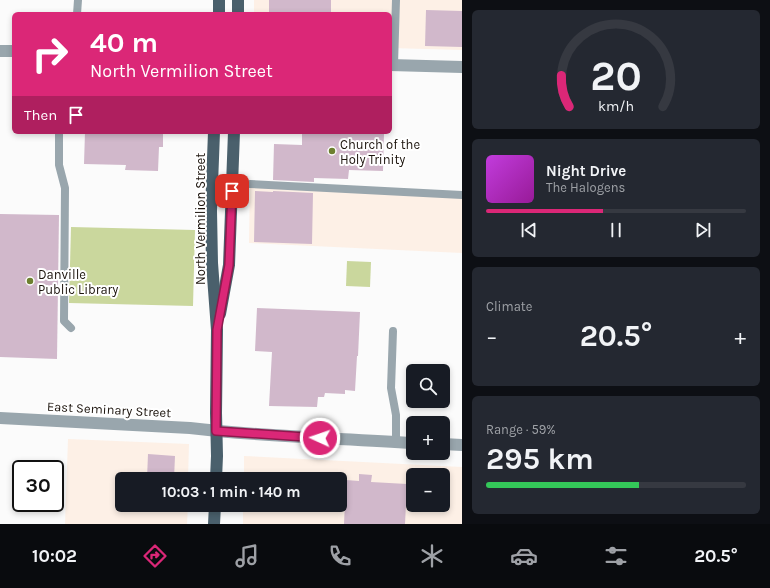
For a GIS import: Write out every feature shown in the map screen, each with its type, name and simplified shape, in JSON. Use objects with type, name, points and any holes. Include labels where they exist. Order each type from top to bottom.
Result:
[{"type":"main road","points":[[219,0],[219,12]]},
{"type":"main road","points":[[238,0],[238,12]]},
{"type":"main road","name":"North Vermilion Street","points":[[214,134],[211,211],[212,264],[217,330],[216,472]]},
{"type":"main road","name":"North Vermilion Street","points":[[217,330],[229,265],[234,134]]},
{"type":"main road","points":[[214,524],[215,512]]},
{"type":"street","points":[[0,51],[12,51]]},
{"type":"street","points":[[392,65],[462,67]]},
{"type":"street","name":"East Seminary Street","points":[[0,418],[182,427],[307,438],[406,442]]},
{"type":"street","points":[[450,444],[462,445]]},
{"type":"lane","points":[[77,12],[78,0]]},
{"type":"lane","points":[[392,65],[396,0]]},
{"type":"lane","points":[[60,134],[59,165],[65,188],[64,321],[71,328]]},
{"type":"lane","points":[[250,184],[462,195]]},
{"type":"lane","points":[[393,331],[390,388],[396,416],[396,442]]},
{"type":"shaded area","points":[[254,0],[462,0],[462,50],[392,48],[392,12],[254,12]]},
{"type":"shaded area","points":[[250,184],[462,195],[462,253],[249,243]]},
{"type":"shaded area","points":[[68,439],[189,444],[188,472],[115,472],[115,512],[188,512],[187,524],[65,524]]},
{"type":"shaded area","points":[[244,456],[462,467],[462,524],[243,524],[243,512],[347,512],[347,472],[244,472]]},
{"type":"green space","points":[[71,227],[195,230],[193,306],[69,303]]},
{"type":"green space","points":[[347,261],[371,262],[370,287],[346,286]]},
{"type":"building","points":[[269,0],[331,0],[331,12],[269,12]]},
{"type":"building","points":[[426,10],[462,11],[462,47],[425,46]]},
{"type":"building","points":[[85,134],[163,134],[163,147],[159,147],[158,171],[125,170],[126,165],[84,164]]},
{"type":"building","points":[[302,134],[384,134],[383,171],[349,170],[348,179],[314,178],[314,182],[273,180],[274,144],[302,145]]},
{"type":"building","points":[[255,191],[313,193],[312,244],[254,242]]},
{"type":"building","name":"Danville Public Library","points":[[0,214],[59,215],[57,359],[0,357]]},
{"type":"building","points":[[257,308],[360,312],[355,391],[345,390],[345,394],[325,393],[324,397],[318,397],[317,407],[269,406],[272,352],[255,351]]},
{"type":"building","points":[[148,454],[175,456],[174,472],[147,472]]},
{"type":"building","points":[[359,474],[372,475],[371,482],[406,484],[405,524],[344,524],[345,512],[347,512],[347,480],[359,481]]},
{"type":"place","name":"Church of the Holy Trinity","points":[[332,151]]},
{"type":"place","name":"Danville Public Library","points":[[30,281]]},
{"type":"route","points":[[232,191],[229,265],[217,330],[216,431],[320,438]]}]
